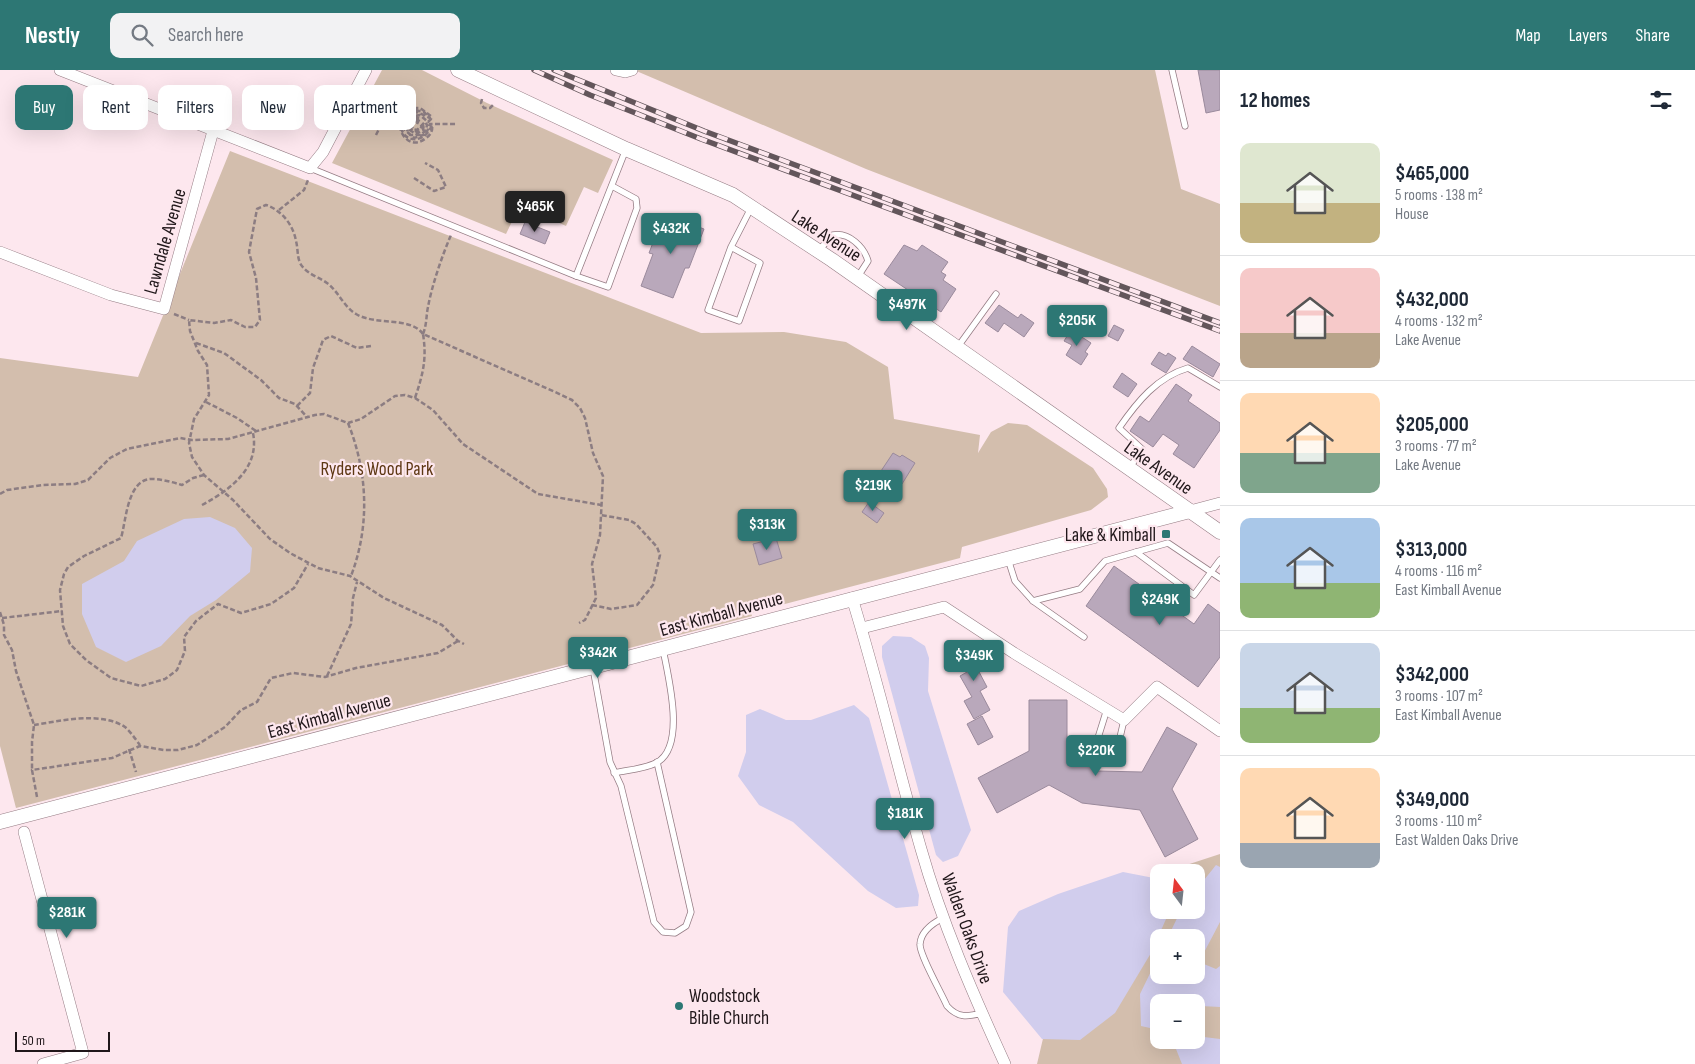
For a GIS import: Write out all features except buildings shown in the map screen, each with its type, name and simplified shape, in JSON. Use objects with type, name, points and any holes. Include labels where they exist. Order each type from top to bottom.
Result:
[{"type":"street","points":[[60,70],[313,169],[366,70]]},
{"type":"street","name":"Lake Avenue","points":[[458,70],[626,149],[733,195],[857,278],[1220,532]]},
{"type":"street","points":[[616,70],[625,72],[632,70]]},
{"type":"street","name":"Lawndale Avenue","points":[[0,252],[110,295],[164,309],[213,131]]},
{"type":"street","name":"East Kimball Avenue","points":[[0,822],[1220,503]]},
{"type":"street","name":"Walden Oaks Drive","points":[[852,598],[862,628],[921,850],[943,918],[1005,1064]]},
{"type":"street","points":[[862,628],[944,608],[1124,720],[1157,687],[1220,731]]},
{"type":"street","points":[[24,832],[84,1053],[43,1064]]},
{"type":"lane","points":[[1172,70],[1185,126]]},
{"type":"lane","points":[[576,276],[626,149]]},
{"type":"lane","points":[[313,169],[576,276],[608,287],[638,208],[636,199],[612,186]]},
{"type":"lane","points":[[731,247],[760,263],[739,321],[708,310],[731,247],[752,208]]},
{"type":"lane","points":[[817,252],[833,235],[846,236],[865,251],[868,261],[857,278]]},
{"type":"lane","points":[[957,348],[996,294]]},
{"type":"lane","points":[[1129,469],[1142,449],[1119,428],[1136,403],[1154,386],[1173,372],[1188,368],[1220,387]]},
{"type":"lane","points":[[1034,600],[1080,589],[1106,561],[1168,543],[1220,578]]},
{"type":"lane","points":[[1136,552],[1194,594],[1220,560]]},
{"type":"lane","points":[[1008,558],[1015,581],[1034,600],[1084,638]]},
{"type":"lane","points":[[614,773],[657,762],[670,745],[674,734],[674,715],[662,648]]},
{"type":"lane","points":[[593,666],[614,773],[621,786],[654,922],[663,932],[675,933],[686,926],[691,912],[657,762]]},
{"type":"lane","points":[[1106,710],[1097,740],[1098,746],[1104,753],[1110,754],[1118,746],[1124,720]]},
{"type":"lane","points":[[943,918],[929,926],[921,938],[920,949],[947,1006],[964,1017],[982,1013]]},
{"type":"path","points":[[482,99],[481,103],[484,108],[490,108],[494,104]]},
{"type":"path","points":[[417,124],[420,120],[420,118],[412,117],[407,124],[408,129],[416,134],[423,130],[424,124],[417,132],[410,128],[410,122],[415,118],[419,120],[412,122],[413,129],[417,130],[424,122],[427,124],[426,130],[420,135],[410,135],[405,126],[409,117],[420,115],[428,122],[432,120],[431,116],[420,108],[406,111],[402,115],[399,125],[403,136],[410,141],[418,142],[426,138],[432,132],[432,125],[428,135],[421,139],[412,139],[404,134],[401,127],[403,118],[414,110],[424,112],[430,118],[417,112],[406,117],[404,130],[414,138],[426,134],[430,124],[456,124]]},
{"type":"path","points":[[376,135],[378,130]]},
{"type":"path","points":[[414,178],[434,191],[446,187],[438,170],[425,163]]},
{"type":"path","points":[[279,210],[304,190],[313,169]]},
{"type":"path","points":[[164,309],[189,320],[214,323],[230,320],[245,327],[255,327],[260,320],[256,278],[249,252],[257,210],[266,204],[279,210],[296,239],[300,263],[306,271],[329,284],[346,308],[372,320],[406,323],[419,328],[423,334],[572,400],[580,408],[585,418],[588,438],[603,476],[600,535],[592,564],[597,592],[584,620],[579,623]]},
{"type":"path","points":[[415,398],[419,380],[425,370],[423,334],[428,321],[427,310],[434,283],[454,228]]},
{"type":"path","points":[[189,320],[195,343],[207,365],[210,395],[194,419],[190,439],[192,457],[204,475],[225,493],[270,539],[308,564],[350,576],[384,598],[442,625],[458,641],[464,644]]},
{"type":"path","points":[[297,406],[310,393],[313,368],[323,340],[331,336],[357,348],[371,346]]},
{"type":"path","points":[[195,343],[224,353],[261,380],[279,398],[297,406],[307,417]]},
{"type":"path","points":[[0,494],[7,490],[43,485],[75,484],[88,480],[110,458],[127,449],[174,439],[228,439],[324,414],[348,423],[361,419],[396,396],[405,395],[415,398],[432,410],[462,444],[538,494],[601,505]]},
{"type":"path","points":[[202,505],[225,493],[252,460],[256,446],[254,432],[238,418],[206,402]]},
{"type":"path","points":[[348,423],[359,451],[360,476],[366,508],[359,555],[350,576]]},
{"type":"path","points":[[204,475],[193,478],[182,485],[149,479],[142,482],[134,491],[128,506],[122,538],[84,556],[68,567],[60,590],[65,634],[70,644],[86,660],[111,678],[141,686],[165,679],[177,670],[184,651],[184,637],[206,612],[218,604],[241,613],[271,604],[294,588],[308,564]]},
{"type":"path","points":[[592,605],[611,609],[637,605],[654,585],[660,555],[657,547],[636,524],[629,520],[601,515]]},
{"type":"path","points":[[327,676],[351,624],[352,598],[357,582]]},
{"type":"path","points":[[2,618],[62,611]]},
{"type":"path","points":[[0,612],[4,635],[12,650],[16,671],[34,725],[32,770],[37,797]]},
{"type":"path","points":[[32,770],[112,758],[129,749],[140,746],[178,750],[197,745],[225,727],[241,710],[257,702],[271,678],[293,673],[327,676],[356,668],[438,653],[458,641]]},
{"type":"path","points":[[34,725],[60,721],[103,719],[125,727],[140,746]]},
{"type":"path","points":[[129,749],[136,772]]},
{"type":"green space","points":[[382,70],[422,70],[487,103],[613,160],[598,193],[584,187],[566,226],[520,205],[506,234],[332,163],[350,130],[416,130],[416,85],[374,85]]},
{"type":"green space","points":[[634,70],[1155,70],[1181,189],[1220,204],[1220,306],[866,169]]},
{"type":"green space","name":"Ryders Wood Park","points":[[230,151],[701,333],[784,332],[846,342],[888,367],[894,419],[980,435],[978,453],[991,432],[1008,423],[1027,425],[1093,468],[1107,489],[1108,497],[1091,510],[962,547],[960,558],[751,613],[752,616],[16,808],[0,746],[0,358],[138,377]]},
{"type":"green space","points":[[1220,854],[1220,1064],[1037,1064],[1075,903],[1150,878],[1150,919],[1205,919],[1205,864],[1189,864]]},
{"type":"shaded area","points":[[210,517],[235,528],[252,548],[250,572],[216,600],[190,616],[161,646],[126,662],[96,647],[82,614],[82,584],[124,561],[137,541],[184,519]]},
{"type":"shaded area","points":[[893,636],[911,637],[925,646],[929,658],[928,691],[971,830],[958,856],[943,862],[936,855],[882,657],[882,646]]},
{"type":"shaded area","points":[[854,705],[869,718],[919,895],[918,906],[896,908],[868,891],[793,822],[759,805],[738,776],[746,752],[746,715],[760,709],[786,720],[811,720]]},
{"type":"shaded area","points":[[1216,865],[1220,867],[1220,922],[1205,951],[1205,929],[1172,929],[1177,919],[1205,919],[1205,879]]},
{"type":"shaded area","points":[[1123,872],[1150,877],[1150,919],[1166,919],[1162,929],[1150,929],[1150,955],[1115,1013],[1080,1040],[1042,1039],[1003,992],[1008,927],[1019,911],[1058,894]]},
{"type":"shaded area","points":[[1205,964],[1216,969],[1220,966],[1220,1007],[1205,1006],[1205,994],[1150,994],[1150,1028],[1141,1026],[1140,994],[1150,973],[1150,984],[1205,984]]},
{"type":"shaded area","points":[[1205,1037],[1220,1039],[1220,1064],[1182,1064],[1176,1049],[1205,1049]]},
{"type":"railway","points":[[534,70],[590,95],[701,139],[1220,331]]},
{"type":"railway","points":[[554,70],[704,131],[1220,323]]},
{"type":"place","name":"Lake & Kimball","points":[[1166,534]]},
{"type":"place","name":"Woodstock Bible Church","points":[[679,1006]]}]
